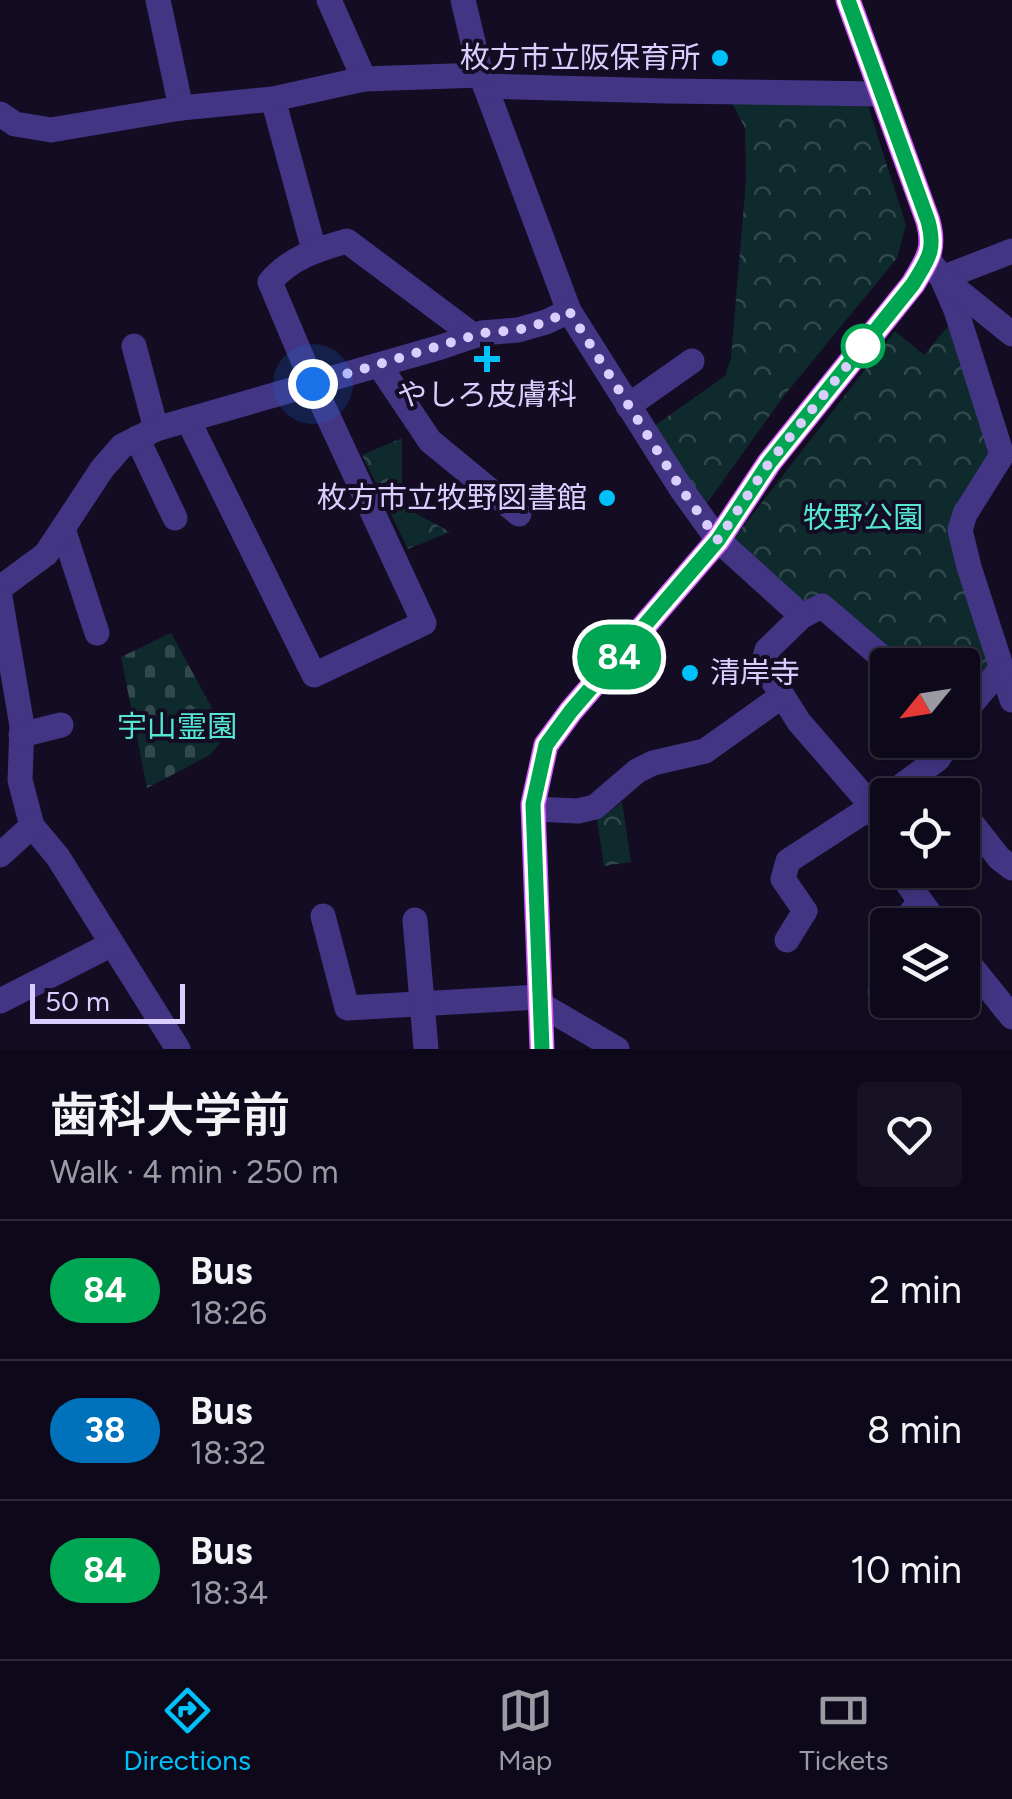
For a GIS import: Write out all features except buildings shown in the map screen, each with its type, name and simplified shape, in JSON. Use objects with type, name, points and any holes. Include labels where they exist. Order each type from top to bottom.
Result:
[{"type":"main road","points":[[542,1049],[533,809],[546,745],[718,540],[769,463],[913,284],[935,268],[928,221],[848,0]]},
{"type":"street","points":[[158,0],[181,108]]},
{"type":"street","points":[[329,0],[364,79]]},
{"type":"street","points":[[463,0],[483,80],[569,311],[718,540],[802,616]]},
{"type":"street","points":[[5,122],[51,130],[181,108],[273,99],[364,79],[483,80],[667,92],[880,94]]},
{"type":"street","points":[[273,99],[314,250]]},
{"type":"street","points":[[188,420],[314,675],[424,623],[270,282],[281,269],[314,250],[347,241],[474,336]]},
{"type":"street","points":[[935,268],[1012,251]]},
{"type":"street","points":[[935,268],[1012,334]]},
{"type":"street","points":[[935,268],[956,310],[1002,455],[964,514],[960,530],[1012,697]]},
{"type":"street","points":[[0,588],[46,554],[102,469],[122,446],[146,433],[482,333],[518,330],[546,322],[569,311]]},
{"type":"street","points":[[134,346],[146,433],[175,518]]},
{"type":"street","points":[[628,406],[692,361]]},
{"type":"street","points":[[379,365],[430,441],[519,514]]},
{"type":"street","points":[[63,529],[97,633]]},
{"type":"street","points":[[0,597],[21,735],[10,777],[32,826],[58,858],[112,944],[167,1046]]},
{"type":"street","points":[[870,787],[799,722],[763,665],[766,650],[802,616],[822,606],[871,648]]},
{"type":"street","points":[[980,694],[1001,669]]},
{"type":"street","points":[[533,809],[595,807],[638,771],[653,763],[705,751],[782,696]]},
{"type":"street","points":[[21,735],[61,725]]},
{"type":"street","points":[[786,940],[805,911],[783,878],[788,860],[870,807]]},
{"type":"street","points":[[0,856],[32,826]]},
{"type":"street","points":[[980,833],[1012,868]]},
{"type":"street","points":[[912,888],[925,908]]},
{"type":"street","points":[[915,908],[920,901]]},
{"type":"street","points":[[323,916],[346,1008],[540,1001],[617,1049]]},
{"type":"street","points":[[415,920],[426,1049]]},
{"type":"street","points":[[0,1001],[112,944]]},
{"type":"street","points":[[980,978],[1012,1016]]},
{"type":"green space","name":"牧野公園","points":[[732,103],[868,106],[906,225],[897,258],[783,397],[705,506],[650,429],[725,376],[731,358],[746,180],[745,128]]},
{"type":"green space","name":"牧野公園","points":[[949,325],[992,447],[952,521],[990,673],[980,686],[980,648],[874,648],[805,604],[732,541],[895,331],[924,355]]},
{"type":"green space","points":[[402,438],[402,501],[406,508],[450,532],[408,549],[362,455]]},
{"type":"green space","name":"宇山霊園","points":[[171,633],[225,732],[216,737],[220,743],[210,755],[147,788],[121,657]]},
{"type":"green space","points":[[622,802],[631,862],[604,866],[597,820]]},
{"type":"bus line","name":"84","points":[[542,1049],[533,804],[546,745],[718,540],[769,463],[913,284],[928,259],[933,240],[928,221],[848,0]]},
{"type":"place","name":"枚方市立阪保育所","points":[[720,58]]},
{"type":"place","name":"やしろ皮膚科","points":[[487,359]]},
{"type":"place","name":"枚方市立牧野図書館","points":[[607,498]]},
{"type":"place","name":"清岸寺","points":[[690,673]]},
{"type":"route","points":[[313,384],[482,333],[518,330],[569,311],[640,426],[718,540],[769,463],[863,346]]}]
